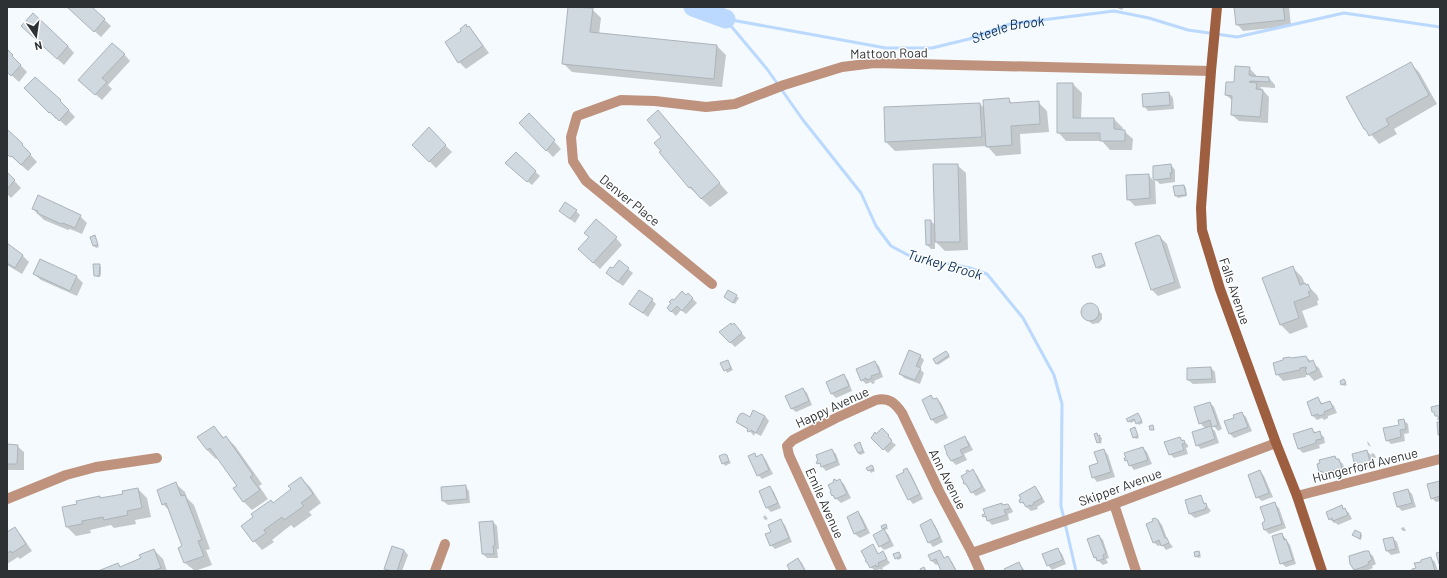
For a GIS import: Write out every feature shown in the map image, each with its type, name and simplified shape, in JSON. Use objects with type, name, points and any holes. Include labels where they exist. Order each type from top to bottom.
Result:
[{"type":"main road","name":"Falls Avenue","points":[[1217,7],[1212,57],[1201,221],[1208,251],[1220,289],[1276,443],[1297,496],[1322,571]]},
{"type":"street","name":"Mattoon Road","points":[[577,116],[621,100],[655,101],[706,107],[735,104],[784,85],[842,67],[874,63],[1211,71]]},
{"type":"street","name":"Denver Place","points":[[577,116],[570,137],[574,161],[586,181],[712,284]]},
{"type":"street","name":"Happy Avenue","points":[[787,446],[793,440],[876,400],[883,398],[891,401]]},
{"type":"street","name":"Ann Avenue","points":[[891,401],[902,413],[939,491],[980,571]]},
{"type":"street","name":"Skipper Avenue","points":[[972,553],[1114,504],[1276,443]]},
{"type":"street","name":"Emile Avenue","points":[[787,446],[789,455],[842,571]]},
{"type":"street","points":[[7,499],[66,475],[96,467],[157,458]]},
{"type":"street","name":"Hungerford Avenue","points":[[1297,496],[1440,459]]},
{"type":"street","points":[[1114,504],[1136,571]]},
{"type":"street","points":[[436,571],[445,544]]},
{"type":"building","points":[[67,7],[92,7],[105,19],[94,32]]},
{"type":"building","points":[[568,7],[593,8],[590,32],[717,45],[714,79],[562,64]]},
{"type":"building","points":[[1234,7],[1283,7],[1285,20],[1236,25]]},
{"type":"building","points":[[33,13],[68,46],[57,59],[21,26]]},
{"type":"building","points":[[466,24],[483,46],[458,63],[445,42],[461,31],[460,29]]},
{"type":"building","points":[[112,43],[125,54],[102,78],[107,82],[95,95],[78,80]]},
{"type":"building","points":[[7,49],[21,65],[11,76],[7,72]]},
{"type":"building","points":[[1411,62],[1429,95],[1386,119],[1389,125],[1369,136],[1346,97]]},
{"type":"building","points":[[1235,66],[1250,67],[1249,75],[1251,76],[1269,77],[1269,82],[1249,82],[1257,83],[1256,89],[1263,90],[1260,117],[1231,115],[1232,96],[1225,95],[1226,82],[1234,82]]},
{"type":"building","points":[[35,77],[61,100],[60,101],[69,110],[59,121],[24,88]]},
{"type":"building","points":[[1057,83],[1073,83],[1073,118],[1114,118],[1114,129],[1125,130],[1125,141],[1100,141],[1100,133],[1057,133]]},
{"type":"building","points":[[1169,92],[1170,105],[1143,107],[1142,94]]},
{"type":"building","points":[[1009,98],[1010,103],[1039,101],[1040,124],[1011,126],[1012,145],[986,147],[983,100]]},
{"type":"building","points":[[980,103],[982,137],[885,142],[884,107]]},
{"type":"building","points":[[658,110],[720,183],[701,199],[691,187],[689,188],[659,152],[661,151],[654,143],[661,137],[647,120]]},
{"type":"building","points":[[529,113],[555,140],[546,151],[519,123]]},
{"type":"building","points":[[429,127],[446,145],[429,162],[412,145]]},
{"type":"building","points":[[7,129],[31,154],[21,165],[12,156],[10,157],[7,154]]},
{"type":"building","points":[[516,152],[536,171],[527,182],[505,163]]},
{"type":"building","points":[[933,164],[958,164],[960,242],[935,242]]},
{"type":"building","points":[[1171,164],[1171,178],[1153,179],[1153,166]]},
{"type":"building","points":[[7,172],[15,180],[7,189]]},
{"type":"building","points":[[1149,174],[1150,198],[1127,200],[1126,175]]},
{"type":"building","points":[[1184,185],[1186,195],[1175,196],[1173,186]]},
{"type":"building","points":[[38,195],[81,215],[75,228],[63,223],[61,224],[37,213],[38,211],[32,209]]},
{"type":"building","points":[[565,202],[577,210],[570,219],[559,211]]},
{"type":"building","points":[[596,219],[617,237],[593,263],[578,249],[589,237],[584,233]]},
{"type":"building","points":[[925,220],[931,220],[931,245],[926,245]]},
{"type":"building","points":[[95,235],[98,245],[93,246],[90,237]]},
{"type":"building","points":[[1158,235],[1160,236],[1175,282],[1151,290],[1135,243]]},
{"type":"building","points":[[7,243],[23,255],[15,268],[7,263]]},
{"type":"building","points":[[1101,253],[1105,264],[1096,268],[1092,256]]},
{"type":"building","points":[[40,259],[77,276],[70,291],[33,274]]},
{"type":"building","points":[[619,260],[629,268],[618,282],[606,273],[610,267],[613,268]]},
{"type":"building","points":[[93,264],[100,264],[99,276],[94,276]]},
{"type":"building","points":[[1293,266],[1300,285],[1305,283],[1306,285],[1308,284],[1311,291],[1308,292],[1310,296],[1294,302],[1299,318],[1280,325],[1262,278]]},
{"type":"building","points":[[639,290],[653,299],[643,313],[629,304]]},
{"type":"building","points":[[728,290],[737,295],[733,303],[724,297]]},
{"type":"building","points":[[682,291],[686,295],[688,293],[693,298],[682,311],[677,306],[671,312],[667,308],[671,303],[669,302],[672,299],[674,300]]},
{"type":"building","points":[[1090,303],[1096,306],[1099,312],[1096,318],[1090,321],[1084,318],[1081,312],[1084,306]]},
{"type":"building","points":[[731,323],[732,325],[734,323],[742,333],[730,343],[719,332]]},
{"type":"building","points":[[909,350],[921,355],[916,366],[921,368],[915,380],[899,374]]},
{"type":"building","points":[[946,351],[949,355],[936,364],[933,359]]},
{"type":"building","points":[[1306,356],[1309,362],[1313,360],[1317,370],[1307,375],[1305,369],[1307,368],[1306,367],[1300,368],[1300,370],[1276,375],[1273,363],[1283,360],[1283,358]]},
{"type":"building","points":[[728,360],[731,368],[724,371],[720,363]]},
{"type":"building","points":[[875,361],[880,373],[871,376],[872,378],[867,380],[866,378],[861,381],[856,369]]},
{"type":"building","points":[[1211,367],[1212,379],[1187,380],[1187,368]]},
{"type":"building","points":[[844,374],[849,386],[831,394],[826,382]]},
{"type":"building","points":[[1344,379],[1346,383],[1341,385],[1340,381]]},
{"type":"building","points":[[803,388],[809,401],[791,409],[785,396]]},
{"type":"building","points":[[931,395],[933,399],[937,398],[945,414],[931,420],[922,400]]},
{"type":"building","points":[[1318,397],[1321,404],[1330,401],[1333,408],[1324,412],[1325,414],[1312,416],[1307,402]]},
{"type":"building","points":[[1210,402],[1218,425],[1212,427],[1210,420],[1199,424],[1194,407]]},
{"type":"building","points":[[1440,405],[1440,419],[1438,420],[1438,416],[1435,416],[1431,407]]},
{"type":"building","points":[[753,410],[765,416],[756,433],[751,430],[749,432],[747,431],[748,429],[736,422],[740,414],[743,413],[750,417]]},
{"type":"building","points":[[1242,412],[1248,427],[1229,434],[1224,421],[1234,418],[1233,415]]},
{"type":"building","points":[[1138,413],[1142,421],[1136,424],[1134,419],[1128,422],[1126,419]]},
{"type":"building","points":[[1404,419],[1406,429],[1400,430],[1401,437],[1386,441],[1383,428],[1399,425],[1398,420]]},
{"type":"building","points":[[1437,422],[1440,422],[1440,435],[1438,435]]},
{"type":"building","points":[[1153,425],[1154,430],[1150,430],[1149,426]]},
{"type":"building","points":[[214,426],[223,438],[226,436],[253,475],[250,477],[260,490],[243,502],[233,488],[237,486],[210,448],[207,450],[197,437]]},
{"type":"building","points":[[1211,426],[1215,439],[1196,446],[1192,432]]},
{"type":"building","points":[[1135,427],[1138,436],[1133,438],[1130,429]]},
{"type":"building","points":[[882,428],[889,435],[888,436],[892,441],[883,450],[871,438],[875,432],[876,434]]},
{"type":"building","points":[[1312,428],[1314,433],[1320,431],[1322,439],[1316,440],[1316,443],[1298,449],[1293,434]]},
{"type":"building","points":[[1097,433],[1098,436],[1100,435],[1100,442],[1097,443],[1094,434]]},
{"type":"building","points":[[965,436],[969,446],[960,450],[963,456],[951,461],[944,446]]},
{"type":"building","points":[[1180,437],[1185,443],[1182,444],[1184,450],[1169,455],[1164,442]]},
{"type":"building","points":[[860,442],[863,451],[858,453],[854,445]]},
{"type":"building","points":[[7,444],[18,445],[17,464],[7,464]]},
{"type":"building","points":[[1143,447],[1148,460],[1129,466],[1127,460],[1125,461],[1124,458],[1126,458],[1124,453]]},
{"type":"building","points":[[832,449],[837,461],[821,467],[820,463],[817,464],[816,462],[818,461],[816,455]]},
{"type":"building","points":[[1104,449],[1111,472],[1092,478],[1089,466],[1098,463],[1094,452]]},
{"type":"building","points":[[1367,450],[1370,462],[1355,466],[1352,454]]},
{"type":"building","points":[[755,453],[756,457],[762,454],[769,470],[757,476],[748,456]]},
{"type":"building","points":[[724,454],[727,455],[729,461],[722,464],[719,456]]},
{"type":"building","points":[[1335,456],[1336,459],[1339,459],[1342,468],[1322,473],[1322,471],[1319,472],[1317,464],[1320,463],[1319,460]]},
{"type":"building","points":[[872,465],[874,469],[868,471],[866,468]]},
{"type":"building","points":[[907,468],[920,494],[908,500],[896,476],[904,472],[903,470]]},
{"type":"building","points":[[973,469],[982,487],[971,493],[966,484],[964,484],[961,476],[967,473],[966,471],[968,470],[969,472]]},
{"type":"building","points":[[1260,470],[1269,493],[1256,498],[1248,475]]},
{"type":"building","points":[[301,477],[313,494],[301,503],[304,506],[284,520],[282,517],[264,530],[266,533],[253,542],[241,526],[253,517],[251,514],[271,500],[273,503],[291,489],[288,486]]},
{"type":"building","points":[[835,479],[836,481],[840,479],[847,494],[835,499],[830,492],[831,491],[828,485],[834,482],[833,480]]},
{"type":"building","points":[[1440,481],[1440,496],[1431,499],[1427,484]]},
{"type":"building","points":[[176,482],[181,496],[185,495],[202,540],[198,541],[204,556],[184,563],[178,548],[182,546],[166,503],[162,505],[157,490]]},
{"type":"building","points":[[466,485],[467,499],[442,501],[441,487]]},
{"type":"building","points":[[770,486],[778,503],[766,508],[759,491]]},
{"type":"building","points":[[1035,486],[1042,498],[1033,503],[1034,504],[1031,506],[1026,507],[1023,502],[1020,503],[1019,500],[1021,499],[1019,495]]},
{"type":"building","points":[[138,488],[142,508],[127,511],[128,515],[104,520],[103,517],[82,521],[82,524],[66,527],[62,507],[77,504],[76,501],[100,496],[100,498],[123,494],[122,491]]},
{"type":"building","points":[[1408,489],[1412,503],[1397,507],[1393,493]]},
{"type":"building","points":[[1201,495],[1204,504],[1206,503],[1206,509],[1189,514],[1185,500]]},
{"type":"building","points":[[1275,502],[1282,524],[1264,530],[1262,523],[1265,521],[1260,507]]},
{"type":"building","points":[[1002,503],[1002,505],[1008,504],[1010,508],[1004,510],[1006,515],[987,521],[986,516],[983,517],[982,515],[985,514],[983,509]]},
{"type":"building","points":[[1342,505],[1343,509],[1345,508],[1348,515],[1333,521],[1332,518],[1329,520],[1326,512]]},
{"type":"building","points":[[858,511],[866,529],[854,534],[847,517]]},
{"type":"building","points":[[1155,518],[1158,520],[1165,538],[1167,538],[1169,543],[1161,546],[1159,540],[1153,543],[1146,524],[1153,521],[1152,519]]},
{"type":"building","points":[[781,519],[789,538],[770,546],[765,534],[771,532],[768,525]]},
{"type":"building","points":[[931,519],[940,537],[928,543],[920,525]]},
{"type":"building","points":[[493,521],[495,545],[493,546],[494,554],[482,554],[479,522]]},
{"type":"building","points":[[886,524],[887,527],[882,529],[881,526]]},
{"type":"building","points":[[15,527],[26,544],[12,553],[11,551],[7,553],[7,532]]},
{"type":"building","points":[[884,529],[890,541],[879,547],[873,535]]},
{"type":"building","points":[[1355,530],[1361,533],[1360,539],[1352,535]]},
{"type":"building","points":[[1282,533],[1284,540],[1286,539],[1293,560],[1280,564],[1272,536]]},
{"type":"building","points":[[1099,535],[1106,553],[1103,555],[1104,559],[1097,561],[1096,557],[1094,558],[1087,539]]},
{"type":"building","points":[[1393,537],[1396,549],[1386,551],[1383,539]]},
{"type":"building","points":[[873,544],[878,554],[883,551],[887,559],[878,563],[879,566],[877,567],[876,565],[870,568],[861,551]]},
{"type":"building","points":[[392,546],[404,550],[397,571],[384,569]]},
{"type":"building","points":[[1058,548],[1063,560],[1047,566],[1042,554]]},
{"type":"building","points":[[154,549],[161,568],[153,571],[98,571],[118,563],[120,567],[141,558],[139,555]]},
{"type":"building","points":[[940,550],[944,558],[948,556],[956,571],[941,571],[936,559],[931,561],[928,555]]},
{"type":"building","points":[[1199,551],[1200,555],[1195,557],[1194,552]]},
{"type":"building","points":[[1369,551],[1372,560],[1368,562],[1369,564],[1354,570],[1350,564],[1349,556]]},
{"type":"building","points":[[899,552],[901,556],[895,559],[893,554]]},
{"type":"building","points":[[1440,552],[1440,564],[1439,564],[1436,553]]},
{"type":"building","points":[[1431,557],[1435,571],[1412,571],[1412,569],[1416,568],[1414,563],[1421,562],[1421,560]]},
{"type":"building","points":[[798,558],[805,571],[790,571],[787,565]]},
{"type":"building","points":[[1019,562],[1023,571],[1005,571],[1004,569]]},
{"type":"building","points":[[924,567],[926,571],[921,571],[920,569]]},
{"type":"waterway","name":"Steele Brook","points":[[693,7],[726,19]]},
{"type":"waterway","name":"Steele Brook","points":[[726,19],[886,48],[932,48],[969,39],[1010,24],[1114,11],[1149,18],[1188,30],[1237,37],[1344,13],[1440,27]]},
{"type":"waterway","name":"Turkey Brook","points":[[726,20],[767,69],[803,120],[861,193],[876,226],[891,246],[910,256],[970,268],[987,274],[1023,318],[1054,375],[1062,404],[1061,506],[1076,571]]}]
